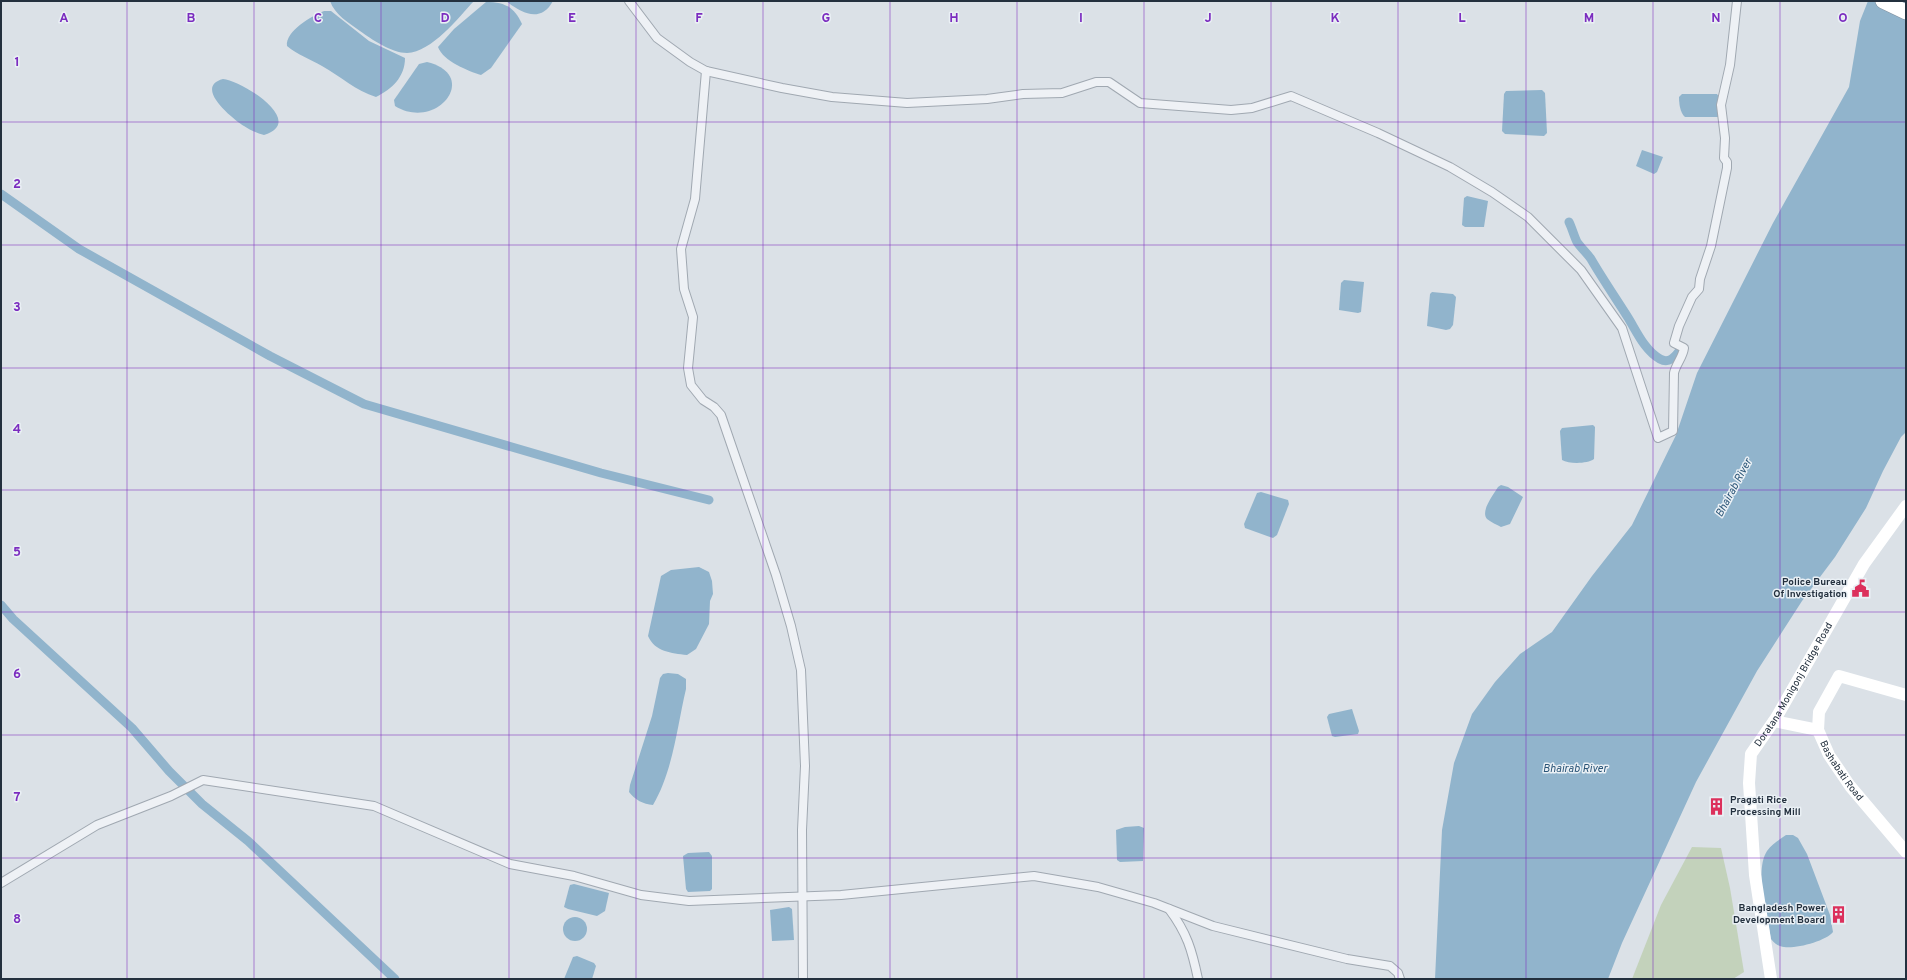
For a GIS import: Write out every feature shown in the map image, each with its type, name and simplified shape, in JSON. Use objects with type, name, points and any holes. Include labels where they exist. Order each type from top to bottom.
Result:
[{"type":"highway","points":[[1883,1],[1906,12]]},
{"type":"main road","name":"Doratana Monigonj Bridge Road","points":[[1772,979],[1755,875],[1749,783],[1751,754],[1774,721],[1864,564],[1906,506]]},
{"type":"main road","name":"Bashabati Road","points":[[1906,695],[1838,676],[1819,712],[1818,730],[1829,755],[1850,786],[1906,852]]},
{"type":"main road","points":[[1774,721],[1818,730]]},
{"type":"street","points":[[629,1],[657,38],[690,62],[706,71],[782,88],[832,97],[907,103],[987,99],[1023,94],[1062,93],[1096,82],[1109,82],[1140,104],[1231,110],[1252,108],[1291,96],[1378,133],[1450,167],[1528,216],[1581,270],[1622,328],[1651,413],[1656,436],[1658,438],[1673,431],[1674,373],[1676,364],[1680,360],[1684,348],[1683,346],[1676,345],[1674,343],[1679,326],[1692,298],[1699,289],[1700,279],[1711,246],[1727,168],[1727,162],[1724,158],[1725,138],[1720,105],[1730,65],[1737,1]]},
{"type":"street","points":[[706,71],[703,89],[700,155],[695,199],[681,249],[684,289],[693,317],[688,368],[691,385],[695,392],[703,400],[714,407],[720,415],[776,575],[791,626],[801,670],[805,766],[802,830],[803,979]]},
{"type":"street","points":[[1,883],[97,826],[171,796],[203,780],[374,806],[510,864],[574,876],[641,895],[689,901],[752,900],[848,894],[1034,876],[1098,888],[1169,908],[1213,926],[1347,959],[1390,966],[1398,973],[1400,979]]},
{"type":"street","points":[[1169,908],[1181,924],[1192,950],[1198,979]]},
{"type":"green space","points":[[1692,847],[1721,848],[1730,888],[1744,972],[1733,979],[1632,979],[1661,905]]},
{"type":"water","points":[[330,1],[474,1],[435,41],[426,47],[407,53],[388,48],[365,34],[339,14],[332,6]]},
{"type":"water","points":[[506,1],[553,1],[543,12],[531,14],[518,10]]},
{"type":"water","name":"Bhairab River","points":[[1868,1],[1906,1],[1906,432],[1901,437],[1883,471],[1866,508],[1835,557],[1802,601],[1757,671],[1696,782],[1622,943],[1608,979],[1435,979],[1442,830],[1454,763],[1472,714],[1495,682],[1520,654],[1552,632],[1592,576],[1632,525],[1676,435],[1697,373],[1773,223],[1849,87],[1860,21]]},
{"type":"water","points":[[486,2],[504,4],[516,13],[522,24],[491,68],[481,75],[450,61],[438,47],[454,29]]},
{"type":"water","points":[[324,11],[331,11],[369,41],[405,58],[403,71],[392,86],[376,97],[355,87],[287,46],[290,35],[300,25],[306,20]]},
{"type":"water","points":[[427,62],[443,69],[451,78],[452,88],[447,99],[438,107],[425,112],[411,112],[395,106],[394,100],[419,64]]},
{"type":"water","points":[[223,79],[232,81],[244,87],[267,103],[275,112],[279,121],[275,129],[264,135],[251,130],[232,117],[218,103],[212,89],[215,83]]},
{"type":"water","points":[[1542,90],[1545,93],[1547,133],[1544,136],[1505,134],[1502,131],[1504,94],[1506,91]]},
{"type":"water","points":[[1682,94],[1717,94],[1719,97],[1719,117],[1685,117],[1682,113],[1680,105],[1679,97]]},
{"type":"water","points":[[1642,150],[1663,157],[1657,172],[1654,174],[1636,166]]},
{"type":"water","points":[[1467,196],[1488,201],[1484,227],[1465,227],[1462,225],[1464,198]]},
{"type":"water","points":[[1344,280],[1364,282],[1361,312],[1358,313],[1339,310],[1341,283]]},
{"type":"water","points":[[1432,292],[1453,294],[1456,297],[1453,325],[1450,329],[1446,330],[1427,326],[1430,294]]},
{"type":"water","points":[[1593,425],[1595,427],[1594,459],[1587,462],[1578,463],[1562,460],[1560,431],[1562,428]]},
{"type":"water","points":[[1501,485],[1508,487],[1523,497],[1510,524],[1501,527],[1487,519],[1485,512],[1491,498]]},
{"type":"water","points":[[1261,492],[1288,500],[1289,504],[1277,535],[1273,538],[1245,528],[1244,524],[1257,493]]},
{"type":"water","points":[[699,567],[709,572],[712,581],[713,594],[710,601],[709,624],[696,649],[687,655],[659,649],[648,636],[661,576],[671,570]]},
{"type":"water","points":[[663,674],[678,674],[686,679],[686,689],[670,763],[660,792],[653,805],[640,801],[629,792],[652,716],[660,678]]},
{"type":"water","points":[[1352,709],[1359,731],[1358,734],[1335,737],[1332,736],[1327,717],[1329,714]]},
{"type":"water","points":[[1139,826],[1144,828],[1143,861],[1120,862],[1117,860],[1116,830],[1125,827]]},
{"type":"water","points":[[1786,835],[1793,835],[1798,838],[1807,854],[1830,915],[1833,932],[1818,941],[1796,947],[1784,947],[1778,945],[1771,939],[1763,894],[1763,860],[1767,851],[1773,844]]},
{"type":"water","points":[[709,852],[712,856],[712,889],[710,891],[688,892],[686,889],[683,856],[688,853]]},
{"type":"water","points":[[574,884],[609,893],[605,911],[597,916],[564,907],[570,885]]},
{"type":"water","points":[[789,907],[792,909],[794,940],[772,941],[770,910]]},
{"type":"water","points":[[570,917],[580,917],[587,924],[587,934],[580,941],[570,941],[563,934],[563,924]]},
{"type":"water","points":[[577,956],[594,963],[596,966],[592,979],[564,979],[573,957]]},
{"type":"waterway","points":[[1,194],[79,249],[270,356],[364,404],[601,473],[709,500]]},
{"type":"waterway","points":[[1569,222],[1577,242],[1591,259],[1649,350],[1660,359],[1666,361],[1674,357],[1680,350]]},
{"type":"waterway","points":[[1,605],[13,619],[132,728],[169,771],[202,804],[248,841],[395,979]]},
{"type":"place","name":"Police Bureau Of Investigation","points":[[1860,588]]},
{"type":"place","name":"Pragati Rice Processing Mill","points":[[1717,806]]},
{"type":"place","name":"Bangladesh Power Development Board","points":[[1838,914]]}]
